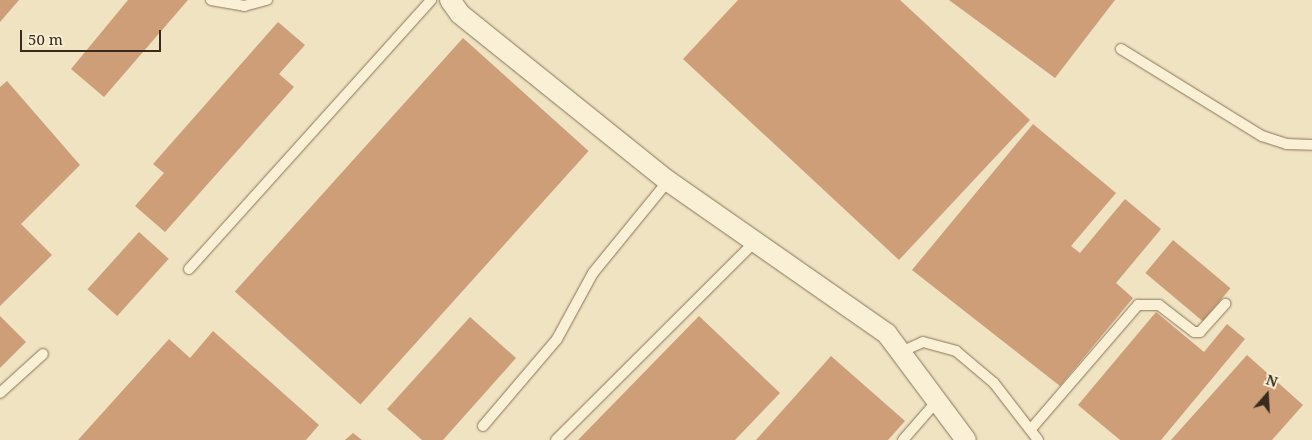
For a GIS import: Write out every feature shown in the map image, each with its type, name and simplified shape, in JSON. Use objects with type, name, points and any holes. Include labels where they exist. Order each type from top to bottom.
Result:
[{"type":"street","points":[[450,0],[460,14],[668,181],[887,334],[903,351],[966,440]]},
{"type":"lane","points":[[211,0],[244,6],[267,0]]},
{"type":"lane","points":[[189,269],[432,0]]},
{"type":"lane","points":[[1121,49],[1262,136],[1312,144]]},
{"type":"lane","points":[[483,426],[557,340],[593,273],[668,181]]},
{"type":"lane","points":[[556,440],[755,242]]},
{"type":"lane","points":[[1031,429],[1138,305],[1159,305],[1194,332],[1200,332],[1226,304]]},
{"type":"lane","points":[[903,351],[923,342],[956,351],[994,383],[1038,440]]},
{"type":"lane","points":[[0,393],[43,354]]},
{"type":"lane","points":[[903,440],[937,401]]},
{"type":"building","points":[[0,0],[19,0],[0,22]]},
{"type":"building","points":[[128,0],[188,0],[104,97],[71,69]]},
{"type":"building","points":[[738,0],[900,0],[1030,120],[899,260],[683,59]]},
{"type":"building","points":[[949,0],[1115,0],[1055,78]]},
{"type":"building","points":[[278,22],[305,45],[279,74],[294,87],[165,232],[135,206],[164,173],[153,164]]},
{"type":"building","points":[[463,38],[589,151],[360,404],[235,291]]},
{"type":"building","points":[[7,81],[80,165],[21,224],[52,255],[0,306],[0,87]]},
{"type":"building","points":[[1033,124],[1116,193],[1071,246],[1080,253],[1125,199],[1161,229],[1116,283],[1133,298],[1060,386],[912,270]]},
{"type":"building","points":[[139,232],[169,259],[117,316],[87,289]]},
{"type":"building","points":[[1173,240],[1230,288],[1203,321],[1145,273]]},
{"type":"building","points":[[1156,312],[1204,352],[1227,324],[1245,339],[1161,440],[1120,440],[1078,405]]},
{"type":"building","points":[[0,316],[26,342],[0,368]]},
{"type":"building","points":[[699,316],[780,393],[735,440],[578,440]]},
{"type":"building","points":[[470,317],[516,358],[443,440],[422,440],[387,409]]},
{"type":"building","points":[[213,331],[319,425],[306,440],[78,440],[169,339],[190,358]]},
{"type":"building","points":[[1247,355],[1303,405],[1272,440],[1171,440]]},
{"type":"building","points":[[831,356],[905,421],[888,440],[756,440]]},
{"type":"building","points":[[353,433],[362,440],[345,440]]}]
